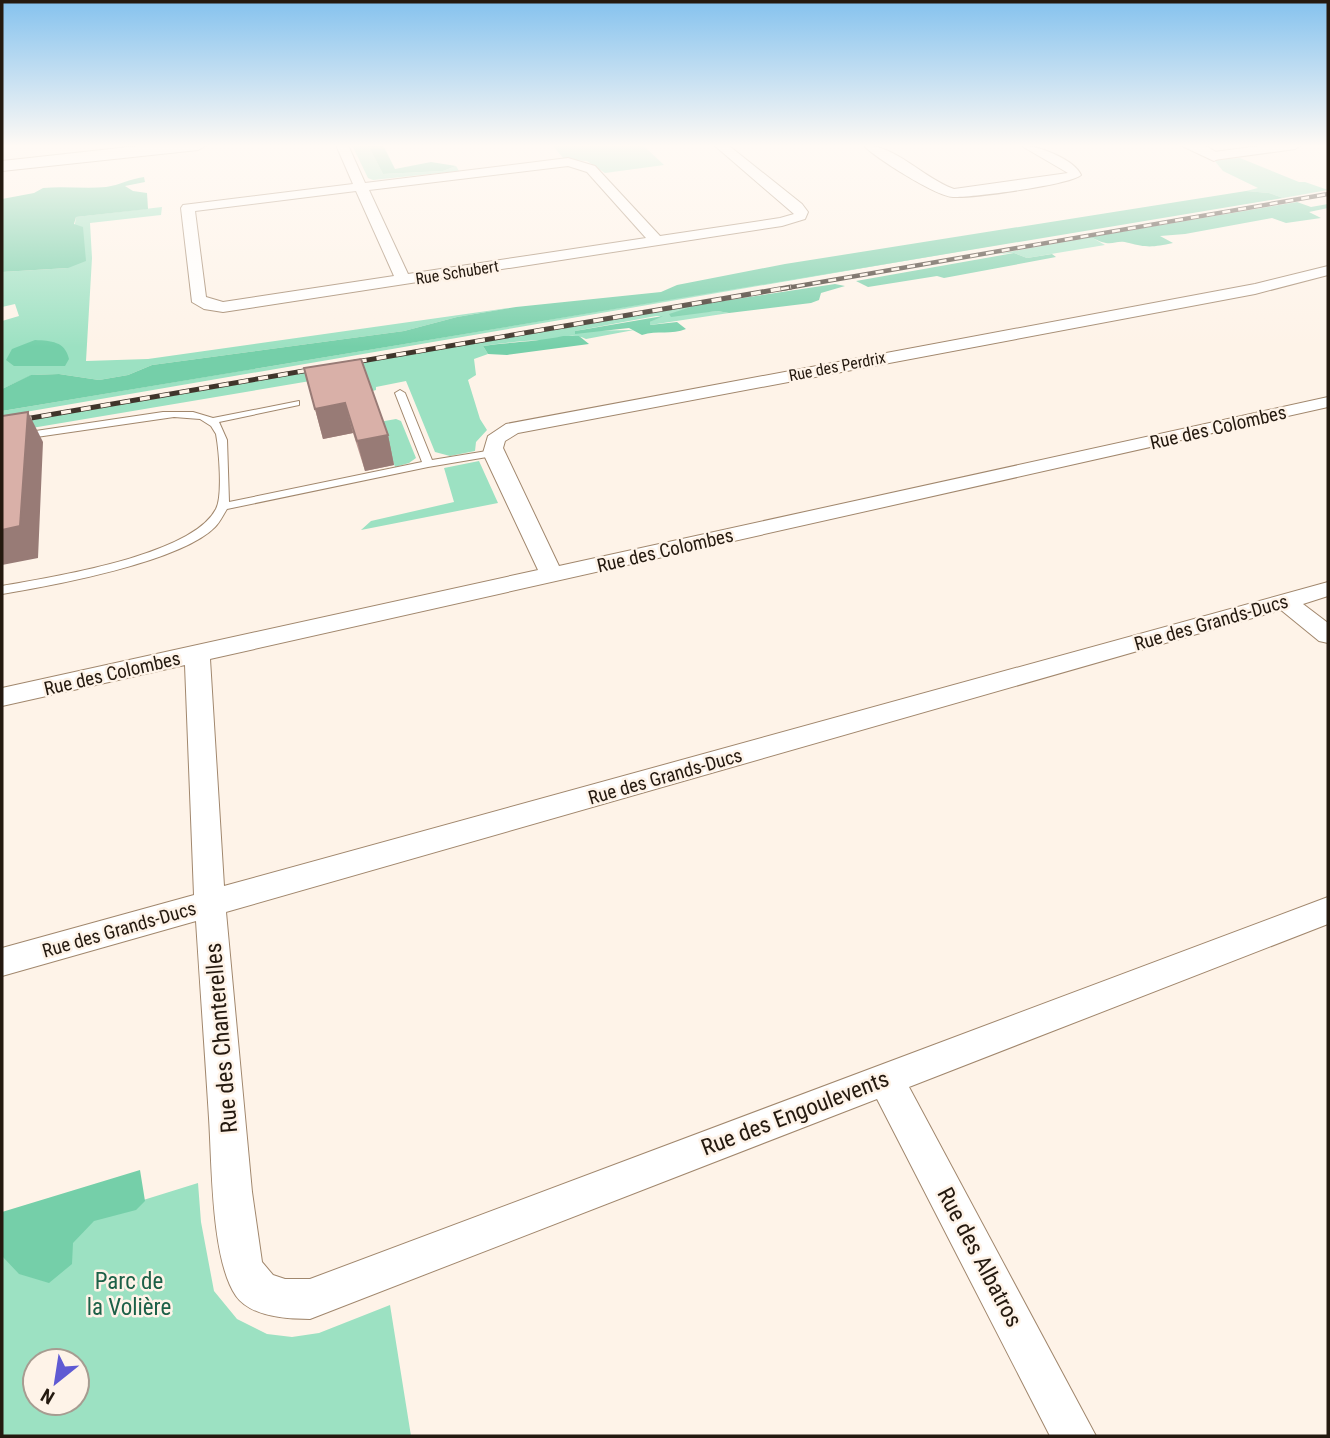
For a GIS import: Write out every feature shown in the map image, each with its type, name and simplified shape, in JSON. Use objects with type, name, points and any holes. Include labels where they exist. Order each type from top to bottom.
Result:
[{"type":"street","name":"Rue Schubert","points":[[188,212],[198,299],[210,306],[237,306],[782,222],[800,216],[799,212]]},
{"type":"street","points":[[372,212],[403,280]]},
{"type":"street","points":[[630,212],[656,241]]},
{"type":"street","name":"Rue des Perdrix","points":[[493,453],[492,446],[498,436],[513,428],[539,422],[1255,289],[1328,271]]},
{"type":"street","name":"Rue des Colombes","points":[[2,697],[1328,402]]},
{"type":"street","points":[[493,453],[552,575]]},
{"type":"street","name":"Rue des Grands-Ducs","points":[[2,962],[1328,589]]},
{"type":"street","points":[[1285,601],[1328,635]]},
{"type":"street","name":"Rue des Chanterelles","points":[[197,654],[210,903],[233,1192],[243,1266],[251,1282],[261,1290]]},
{"type":"street","name":"Rue des Engoulevents","points":[[261,1290],[285,1299],[310,1299],[338,1290],[1328,911]]},
{"type":"street","name":"Rue des Albatros","points":[[885,1079],[1074,1436]]},
{"type":"lane","points":[[400,393],[428,464]]},
{"type":"lane","points":[[212,421],[296,403]]},
{"type":"lane","points":[[2,439],[172,414],[199,416],[212,421],[219,428],[223,439],[223,507],[209,525],[186,541],[164,551],[104,569],[2,590]]},
{"type":"lane","points":[[223,507],[493,453]]},
{"type":"green space","points":[[2,212],[120,212],[76,217],[74,224],[83,227],[86,261],[68,268],[2,272]]},
{"type":"green space","points":[[118,212],[161,212],[161,215],[90,223],[92,258],[86,361],[148,359],[516,307],[457,317],[404,331],[152,365],[128,375],[99,380],[59,374],[32,375],[2,389],[2,321],[19,316],[15,304],[2,307],[2,272],[68,268],[76,217]]},
{"type":"green space","points":[[1113,212],[1198,212],[2,411],[2,389],[31,375],[59,374],[99,380],[128,375],[152,365],[404,331],[457,317],[516,307],[661,292],[677,285],[785,264]]},
{"type":"green space","points":[[1238,212],[1309,212],[1321,218],[1286,223],[1272,218],[1160,236],[1173,243],[1155,246],[1124,242],[1104,243],[1091,237]]},
{"type":"green space","points":[[1091,237],[1105,245],[1027,258],[1014,253],[998,254]]},
{"type":"green space","points":[[1009,243],[2,416],[2,411]]},
{"type":"green space","points":[[1014,253],[1027,258],[1052,254],[1056,257],[944,278],[937,276],[868,287],[856,281]]},
{"type":"green space","points":[[835,284],[845,286],[821,293],[819,300],[811,303],[729,313],[717,311],[671,317],[669,314],[697,305]]},
{"type":"green space","points":[[697,305],[669,315],[717,311],[729,313],[650,325],[650,322],[661,316],[656,316],[575,331],[634,330],[586,339],[569,336],[483,346],[488,354],[474,359],[476,375],[468,380],[480,419],[487,430],[476,442],[475,451],[450,456],[435,452],[406,381],[376,387],[376,390],[369,392],[322,379],[2,433],[2,425]]},
{"type":"green space","points":[[663,316],[650,322],[650,325],[677,322],[686,329],[642,335],[629,328],[575,334],[575,331]]},
{"type":"green space","points":[[579,336],[589,344],[507,355],[488,354],[483,346],[543,340]]},
{"type":"green space","points":[[35,340],[61,345],[69,359],[65,366],[14,366],[6,360],[12,349]]},
{"type":"green space","points":[[396,419],[401,421],[416,458],[395,467],[379,422]]},
{"type":"green space","points":[[479,461],[498,503],[361,530],[371,521],[454,502],[444,468]]},
{"type":"green space","points":[[140,1170],[145,1201],[136,1210],[94,1221],[73,1243],[72,1264],[49,1283],[19,1274],[2,1256],[2,1212]]},
{"type":"green space","name":"Parc de la Volière","points":[[198,1183],[201,1222],[214,1291],[237,1319],[267,1334],[292,1337],[319,1333],[390,1305],[411,1436],[2,1436],[2,1244]]},
{"type":"building","points":[[361,359],[388,435],[357,441],[345,403],[315,409],[304,368]]},
{"type":"building","points":[[28,412],[20,526],[2,530],[2,416]]},
{"type":"railway","points":[[781,289],[1224,212]]},
{"type":"railway","points":[[2,423],[791,287]]}]
